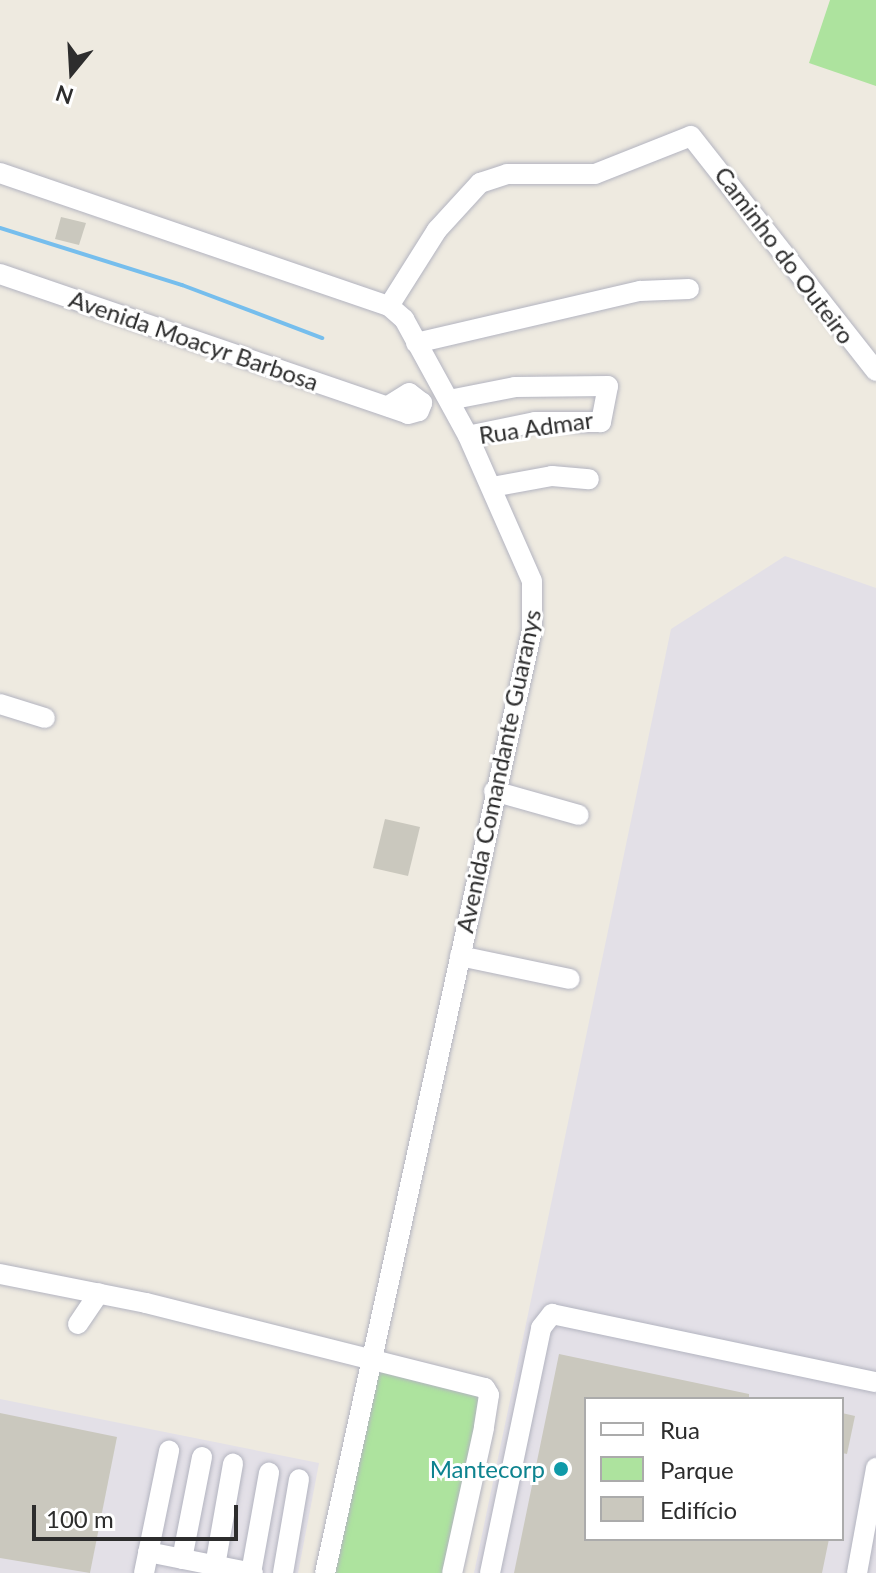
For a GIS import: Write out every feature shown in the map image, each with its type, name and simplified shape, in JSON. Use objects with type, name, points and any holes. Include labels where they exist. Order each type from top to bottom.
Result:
[{"type":"street","name":"Caminho do Outeiro","points":[[389,306],[437,230],[480,183],[507,174],[595,174],[687,136],[696,137],[876,371]]},
{"type":"street","points":[[0,173],[389,306]]},
{"type":"street","name":"Avenida Moacyr Barbosa","points":[[0,274],[388,406]]},
{"type":"street","points":[[416,343],[640,291],[689,289]]},
{"type":"street","name":"Avenida Comandante Guaranys","points":[[325,1573],[368,1361],[460,956],[534,603],[532,581],[468,436],[404,319],[389,306]]},
{"type":"street","name":"Rua Admar","points":[[449,400],[515,387],[603,384],[609,389],[601,422],[535,422],[468,436]]},
{"type":"street","points":[[492,487],[552,476],[589,479]]},
{"type":"street","points":[[0,704],[45,718]]},
{"type":"street","points":[[494,791],[579,815]]},
{"type":"street","points":[[460,956],[570,979]]},
{"type":"street","points":[[0,1274],[99,1293],[488,1392],[452,1573]]},
{"type":"street","points":[[78,1324],[99,1293]]},
{"type":"street","points":[[490,1573],[541,1328],[552,1314],[876,1382]]},
{"type":"street","points":[[144,1573],[169,1451]]},
{"type":"street","points":[[182,1559],[202,1457]]},
{"type":"street","points":[[215,1566],[233,1464]]},
{"type":"street","points":[[857,1573],[876,1468]]},
{"type":"street","points":[[148,1552],[252,1573],[269,1473]]},
{"type":"street","points":[[283,1573],[299,1479]]},
{"type":"shaded area","points":[[785,556],[876,588],[876,1573],[474,1573],[671,629]]},
{"type":"shaded area","points":[[0,1399],[319,1463],[298,1573],[0,1573]]},
{"type":"green space","points":[[830,0],[876,0],[876,86],[809,63]]},
{"type":"green space","points":[[369,1362],[465,1384],[485,1404],[447,1573],[328,1573]]},
{"type":"building","points":[[61,217],[86,223],[79,245],[55,239]]},
{"type":"building","points":[[385,819],[420,827],[408,876],[373,868]]},
{"type":"building","name":"Mantecorp","points":[[559,1354],[749,1394],[749,1397],[584,1397],[584,1541],[829,1541],[822,1573],[514,1573]]},
{"type":"building","points":[[0,1413],[117,1437],[90,1573],[0,1558]]},
{"type":"building","points":[[844,1413],[855,1416],[847,1454],[844,1453]]},
{"type":"waterway","points":[[0,228],[182,285],[322,338]]},
{"type":"place","name":"Mantecorp","points":[[561,1469]]}]
